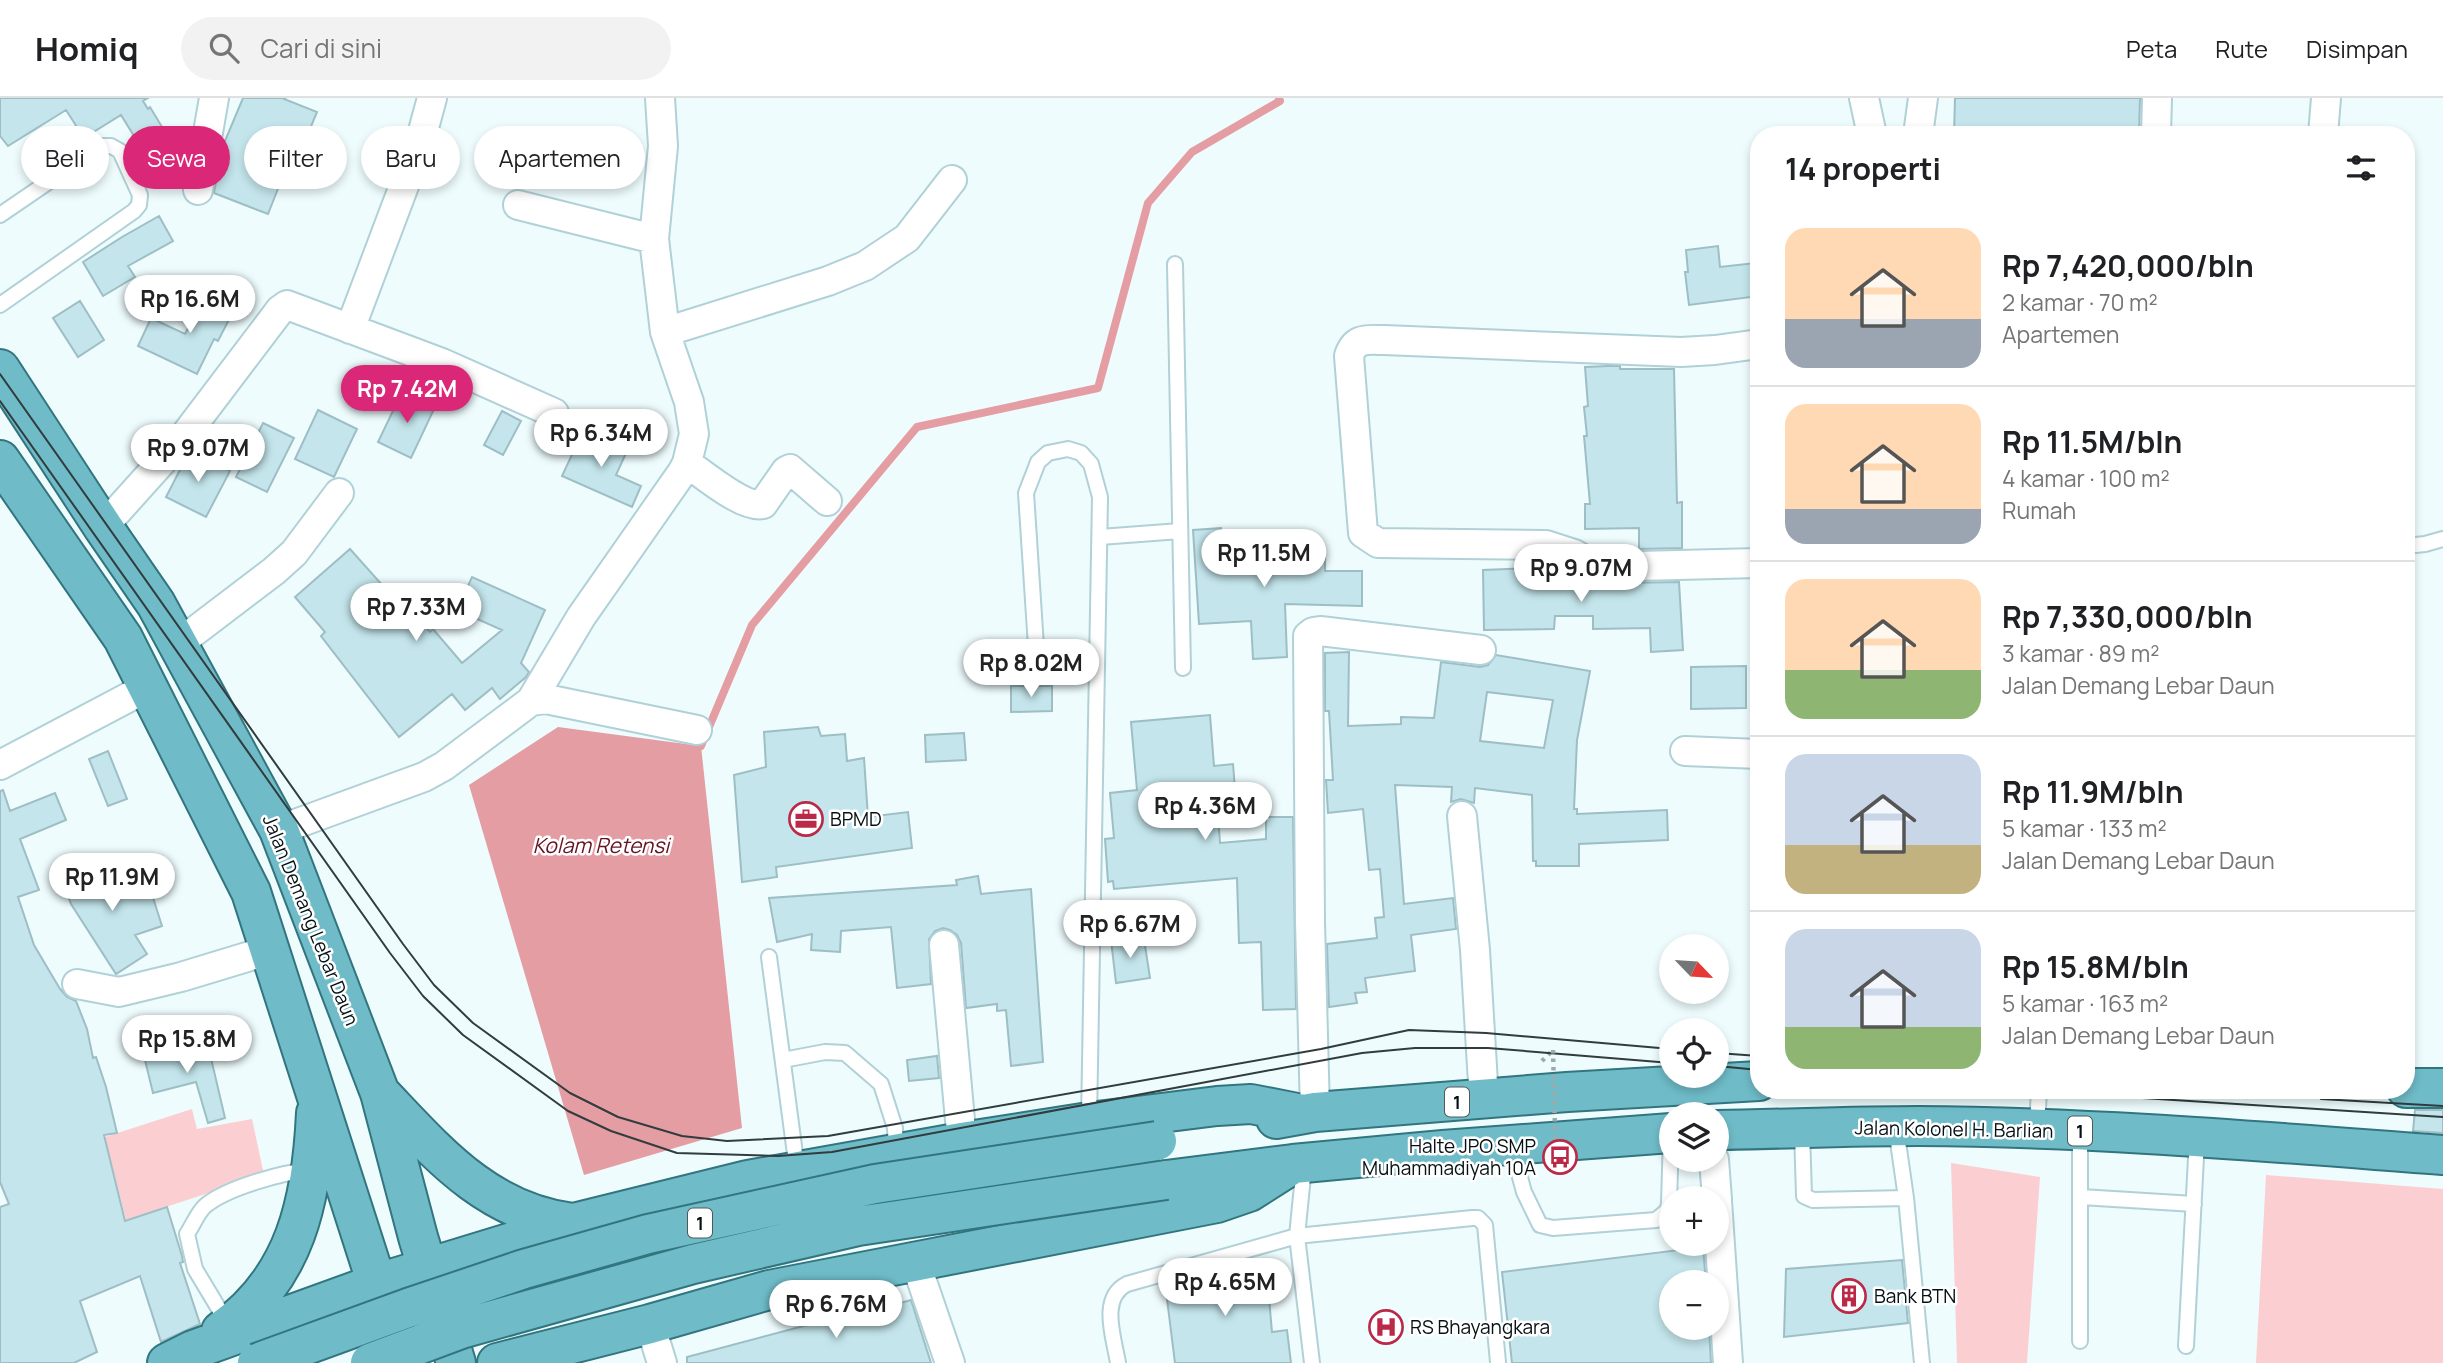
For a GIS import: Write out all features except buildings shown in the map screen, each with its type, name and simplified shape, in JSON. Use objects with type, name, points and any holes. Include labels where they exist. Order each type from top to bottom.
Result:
[{"type":"highway","name":"Jalan Demang Lebar Daun","points":[[0,369],[156,604],[279,830],[380,1093],[427,1268],[456,1363]]},
{"type":"highway","points":[[0,460],[123,638],[251,892],[378,1283],[400,1363]]},
{"type":"highway","name":"1","points":[[257,1363],[395,1312],[524,1269],[648,1234],[875,1184],[1157,1141],[1308,1113],[1567,1092],[1750,1082]]},
{"type":"highway","points":[[2415,1088],[2443,1088]]},
{"type":"highway","points":[[180,1356],[256,1303],[285,1257],[301,1216],[311,1170],[317,1091]]},
{"type":"highway","points":[[380,1093],[428,1144],[456,1170],[484,1190],[533,1216],[574,1223]]},
{"type":"highway","points":[[180,1356],[378,1283],[574,1223],[748,1180],[962,1142],[1217,1106],[1251,1104],[1308,1113]]},
{"type":"highway","name":"Jalan Kolonel H. Barlian","points":[[1729,1130],[1896,1127],[2080,1131],[2443,1155]]},
{"type":"highway","name":"1","points":[[370,1363],[474,1326],[693,1264],[858,1226],[1298,1163],[1659,1135]]},
{"type":"highway","points":[[497,1363],[769,1290],[1217,1203],[1249,1192],[1298,1163]]},
{"type":"highway","points":[[748,1180],[720,1204],[709,1229],[722,1270],[729,1278],[769,1290]]},
{"type":"highway","points":[[570,1363],[603,1335]]},
{"type":"street","points":[[350,329],[419,146],[432,98]]},
{"type":"street","points":[[279,830],[424,777],[444,766],[531,701],[581,617],[687,463],[694,433],[691,413],[664,332],[654,239],[663,146],[660,98]]},
{"type":"street","points":[[1864,98],[1870,126]]},
{"type":"street","points":[[1919,126],[1923,98]]},
{"type":"street","points":[[2156,126],[2157,98]]},
{"type":"street","points":[[2324,126],[2326,98]]},
{"type":"street","points":[[198,190],[211,99]]},
{"type":"street","points":[[664,332],[828,281],[865,266],[907,238],[952,180]]},
{"type":"street","points":[[518,205],[654,239]]},
{"type":"street","points":[[103,527],[183,438],[284,306],[296,306],[442,363],[554,413]]},
{"type":"street","points":[[1750,345],[1681,352],[1384,340],[1359,341],[1353,346],[1349,356],[1363,533],[1368,539],[1378,543],[1546,545],[1574,554],[1597,567],[1750,563]]},
{"type":"street","points":[[687,463],[720,487],[754,505],[758,506],[765,501],[783,474],[790,469],[827,501]]},
{"type":"street","points":[[178,645],[294,553],[339,494]]},
{"type":"street","points":[[1308,1113],[1308,636],[1312,632],[1320,631],[1481,650]]},
{"type":"street","points":[[0,765],[148,687]]},
{"type":"street","points":[[531,701],[546,699],[697,730]]},
{"type":"street","points":[[1685,751],[1750,754]]},
{"type":"street","points":[[1462,816],[1475,950],[1483,1100]]},
{"type":"street","points":[[944,945],[962,1142]]},
{"type":"street","points":[[76,984],[120,992],[270,950]]},
{"type":"street","points":[[1721,1256],[1728,1363]]},
{"type":"street","points":[[915,1261],[950,1363]]},
{"type":"street","points":[[650,1324],[662,1363]]},
{"type":"lane","points":[[0,215],[101,146],[111,146],[120,151],[140,195],[139,205],[134,211],[0,305]]},
{"type":"lane","points":[[1175,264],[1183,668]]},
{"type":"lane","points":[[1038,677],[1026,493],[1038,462],[1048,453],[1068,449],[1081,453],[1091,464],[1100,497],[1089,1122]]},
{"type":"lane","points":[[1100,537],[1180,531]]},
{"type":"lane","points":[[2415,545],[2443,539]]},
{"type":"lane","points":[[769,957],[797,1171]]},
{"type":"lane","points":[[783,1060],[825,1052],[845,1053],[881,1084],[895,1128],[896,1153]]},
{"type":"lane","points":[[2037,1130],[2039,1099]]},
{"type":"lane","points":[[1896,1127],[1906,1198],[1922,1363]]},
{"type":"lane","points":[[1801,1128],[1804,1196],[1813,1200],[1906,1198]]},
{"type":"lane","points":[[2080,1131],[2080,1340]]},
{"type":"lane","points":[[2186,1346],[2197,1137]]},
{"type":"lane","points":[[1512,1146],[1524,1192],[1537,1221],[1545,1227],[1656,1220],[1662,1216],[1669,1204],[1670,1172]]},
{"type":"lane","points":[[1298,1163],[1297,1236],[1312,1363]]},
{"type":"lane","points":[[228,1325],[195,1269],[187,1234],[204,1207],[225,1194],[290,1172],[311,1170]]},
{"type":"lane","points":[[2081,1197],[2194,1204]]},
{"type":"lane","points":[[1118,1363],[1110,1312],[1117,1288],[1297,1236],[1478,1218],[1485,1225],[1498,1362]]},
{"type":"path","points":[[1553,1050],[1556,1167]]},
{"type":"shaded area","points":[[192,1109],[197,1129],[252,1119],[264,1175],[126,1220],[105,1137]]},
{"type":"shaded area","points":[[1951,1163],[2040,1177],[2027,1363],[1957,1363]]},
{"type":"shaded area","points":[[2266,1175],[2443,1189],[2443,1363],[2256,1363]]},
{"type":"water","name":"Kolam Retensi","points":[[558,727],[701,746],[742,1128],[584,1175],[469,785]]},
{"type":"waterway","points":[[701,746],[752,625],[917,427],[1098,388],[1148,203],[1192,152],[1280,101],[1279,98]]},
{"type":"tram line","points":[[0,374],[434,985],[473,1023],[570,1093],[618,1117],[682,1136],[727,1141],[828,1136],[1321,1049],[1409,1030],[1486,1033],[1659,1048]]},
{"type":"tram line","points":[[0,401],[423,996],[463,1035],[568,1111],[611,1131],[677,1153],[778,1156],[832,1152],[1362,1053],[1415,1048],[1488,1048],[1659,1062]]},
{"type":"tram line","points":[[1729,1054],[1750,1055]]},
{"type":"tram line","points":[[1729,1067],[1750,1069]]},
{"type":"tram line","points":[[2159,1099],[2443,1117]]},
{"type":"tram line","points":[[2321,1099],[2443,1106]]},
{"type":"place","name":"BPMD","points":[[806,819]]},
{"type":"place","name":"Halte JPO SMP Muhammadiyah 10A","points":[[1560,1157]]},
{"type":"place","name":"Bank BTN","points":[[1849,1296]]},
{"type":"place","name":"RS Bhayangkara","points":[[1386,1327]]}]
